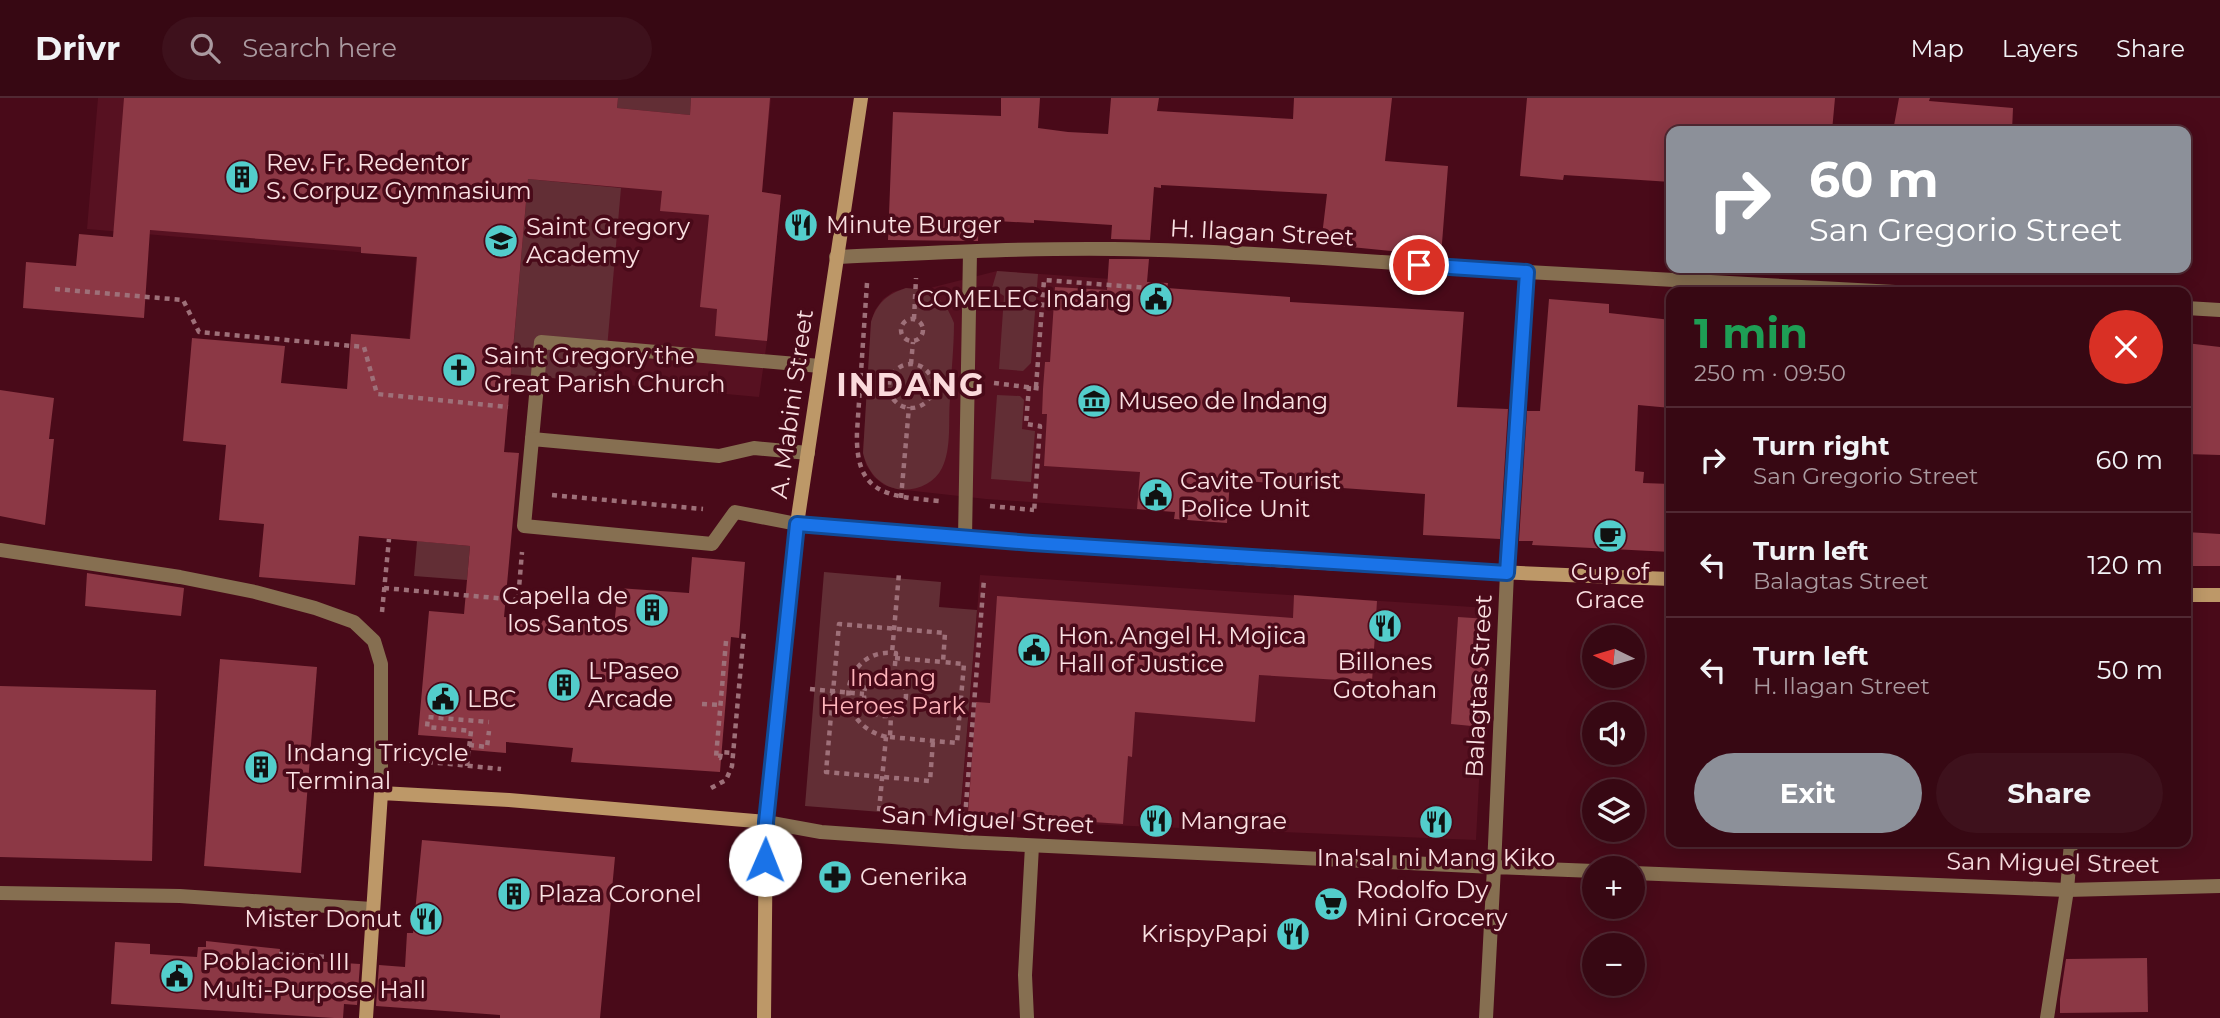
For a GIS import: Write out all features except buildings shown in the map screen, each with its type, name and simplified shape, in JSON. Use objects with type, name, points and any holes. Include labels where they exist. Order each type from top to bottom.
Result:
[{"type":"main road","name":"A. Mabini Street","points":[[764,1018],[766,822],[797,524],[861,98]]},
{"type":"main road","points":[[797,524],[1032,543],[1507,573],[1666,579]]},
{"type":"main road","points":[[2191,595],[2220,595]]},
{"type":"main road","points":[[366,1018],[381,793]]},
{"type":"main road","name":"San Miguel Street","points":[[381,793],[509,800],[766,822]]},
{"type":"street","name":"H. Ilagan Street","points":[[836,257],[970,251],[1113,249],[1803,287]]},
{"type":"street","points":[[965,538],[970,251]]},
{"type":"street","name":"Balagtas Street","points":[[1486,1018],[1507,573],[1527,272]]},
{"type":"street","points":[[2191,308],[2220,310]]},
{"type":"street","points":[[797,524],[735,512],[712,544],[524,526],[541,342],[820,366]]},
{"type":"street","points":[[532,439],[719,456],[754,448],[808,453]]},
{"type":"street","points":[[0,550],[180,577],[256,592],[354,621],[373,641],[381,664],[381,793]]},
{"type":"street","name":"San Miguel Street","points":[[766,822],[821,832],[878,837],[1582,871]]},
{"type":"street","points":[[1027,1018],[1026,975],[1032,846]]},
{"type":"street","points":[[2047,1018],[2067,890],[2071,847]]},
{"type":"street","name":"San Miguel Street","points":[[1645,873],[2067,890],[2220,886]]},
{"type":"street","points":[[0,893],[180,896],[372,909]]},
{"type":"path","points":[[914,319],[916,254]]},
{"type":"path","points":[[870,255],[856,442],[861,470],[873,488],[887,495],[1034,510]]},
{"type":"path","points":[[1036,387],[1044,280],[1149,288]]},
{"type":"path","points":[[55,289],[183,300],[199,332],[364,347],[377,394],[508,407]]},
{"type":"path","points":[[914,319],[922,324],[923,331],[919,339],[912,342],[902,337],[901,330],[903,323],[914,319]]},
{"type":"path","points":[[911,364],[912,342]]},
{"type":"path","points":[[911,364],[929,372],[933,388],[925,404],[915,408],[895,400],[890,384],[895,372],[911,364]]},
{"type":"path","points":[[860,382],[890,384]]},
{"type":"path","points":[[990,383],[1043,389]]},
{"type":"path","points":[[1029,386],[1026,425],[1040,426],[1032,543]]},
{"type":"path","points":[[901,498],[909,407]]},
{"type":"path","points":[[528,493],[735,512]]},
{"type":"path","points":[[384,588],[518,600],[524,526]]},
{"type":"path","points":[[382,607],[389,539]]},
{"type":"path","points":[[894,676],[899,573]]},
{"type":"path","points":[[963,842],[984,579]]},
{"type":"path","points":[[933,741],[930,780],[826,772],[839,624],[945,633],[943,662]]},
{"type":"path","points":[[704,789],[713,788],[726,780],[732,766],[744,631]]},
{"type":"path","points":[[726,641],[716,757],[720,758],[721,751],[733,753]]},
{"type":"path","points":[[873,656],[894,656],[964,663],[957,743],[888,737],[872,733],[860,725],[848,700],[854,674],[862,663],[873,656]]},
{"type":"path","points":[[894,676],[903,685],[905,699],[899,710],[891,715],[880,716],[865,702],[865,688],[874,677],[894,676]]},
{"type":"path","points":[[810,689],[864,694]]},
{"type":"path","points":[[961,696],[975,697]]},
{"type":"path","points":[[702,704],[720,705]]},
{"type":"path","points":[[878,837],[882,777],[891,715]]},
{"type":"path","points":[[467,766],[471,731],[427,727],[428,717],[489,722]]},
{"type":"path","points":[[469,745],[487,747],[489,731]]},
{"type":"path","points":[[403,760],[512,771]]},
{"type":"path","points":[[279,954],[352,958]]},
{"type":"shaded area","name":"Saint Gregory Academy","points":[[98,98],[771,98],[762,192],[781,195],[759,397],[407,365],[416,257],[87,229]]},
{"type":"shaded area","points":[[997,271],[1168,283],[1163,347],[1185,349],[1173,512],[986,499],[896,489],[884,485],[874,477],[866,465],[863,453],[871,322],[875,310],[883,299],[893,292],[906,288],[922,290]]},
{"type":"shaded area","points":[[980,575],[1488,608],[1476,840],[960,819]]},
{"type":"green space","points":[[618,98],[691,98],[690,115],[617,108]]},
{"type":"green space","points":[[528,179],[621,188],[604,383],[511,374]]},
{"type":"green space","points":[[997,271],[1038,274],[1031,363],[1023,371],[999,369],[1004,296],[992,288]]},
{"type":"green space","points":[[906,288],[923,291],[942,301],[954,323],[954,342],[945,460],[939,474],[929,482],[904,490],[890,487],[879,480],[867,465],[863,453],[871,322],[884,300]]},
{"type":"green space","points":[[997,395],[1020,396],[1024,400],[1022,429],[1035,431],[1031,482],[991,479]]},
{"type":"green space","points":[[417,541],[470,546],[467,580],[414,576]]},
{"type":"green space","name":"Indang Heroes Park","points":[[824,572],[941,582],[939,607],[977,610],[961,804],[945,817],[805,806]]},
{"type":"place","name":"Rev. Fr. Redentor S. Corpuz Gymnasium","points":[[242,177]]},
{"type":"place","name":"Minute Burger","points":[[801,225]]},
{"type":"place","name":"Saint Gregory Academy","points":[[501,241]]},
{"type":"place","name":"COMELEC Indang","points":[[1156,299]]},
{"type":"place","name":"Saint Gregory the Great Parish Church","points":[[459,370]]},
{"type":"place","name":"Museo de Indang","points":[[1094,401]]},
{"type":"place","name":"Cavite Tourist Police Unit","points":[[1156,495]]},
{"type":"place","name":"Cup of Grace","points":[[1610,536]]},
{"type":"place","name":"Capella de los Santos","points":[[652,610]]},
{"type":"place","name":"Billones Gotohan","points":[[1385,626]]},
{"type":"place","name":"Hon. Angel H. Mojica Hall of Justice","points":[[1034,650]]},
{"type":"place","name":"L'Paseo Arcade","points":[[564,685]]},
{"type":"place","name":"LBC","points":[[443,699]]},
{"type":"place","name":"Indang Tricycle Terminal","points":[[261,767]]},
{"type":"place","name":"Mangrae","points":[[1156,821]]},
{"type":"place","name":"Ina'sal ni Mang Kiko","points":[[1436,822]]},
{"type":"place","name":"Generika","points":[[835,877]]},
{"type":"place","name":"Plaza Coronel","points":[[514,894]]},
{"type":"place","name":"Rodolfo Dy Mini Grocery","points":[[1331,904]]},
{"type":"place","name":"Mister Donut","points":[[426,919]]},
{"type":"place","name":"KrispyPapi","points":[[1293,934]]},
{"type":"place","name":"Poblacion III Multi-Purpose Hall","points":[[177,976]]},
{"type":"district","name":"INDANG","points":[[911,385]]},
{"type":"route","points":[[765,860],[766,822],[797,524],[1032,543],[1507,573],[1527,272],[1419,265]]}]
